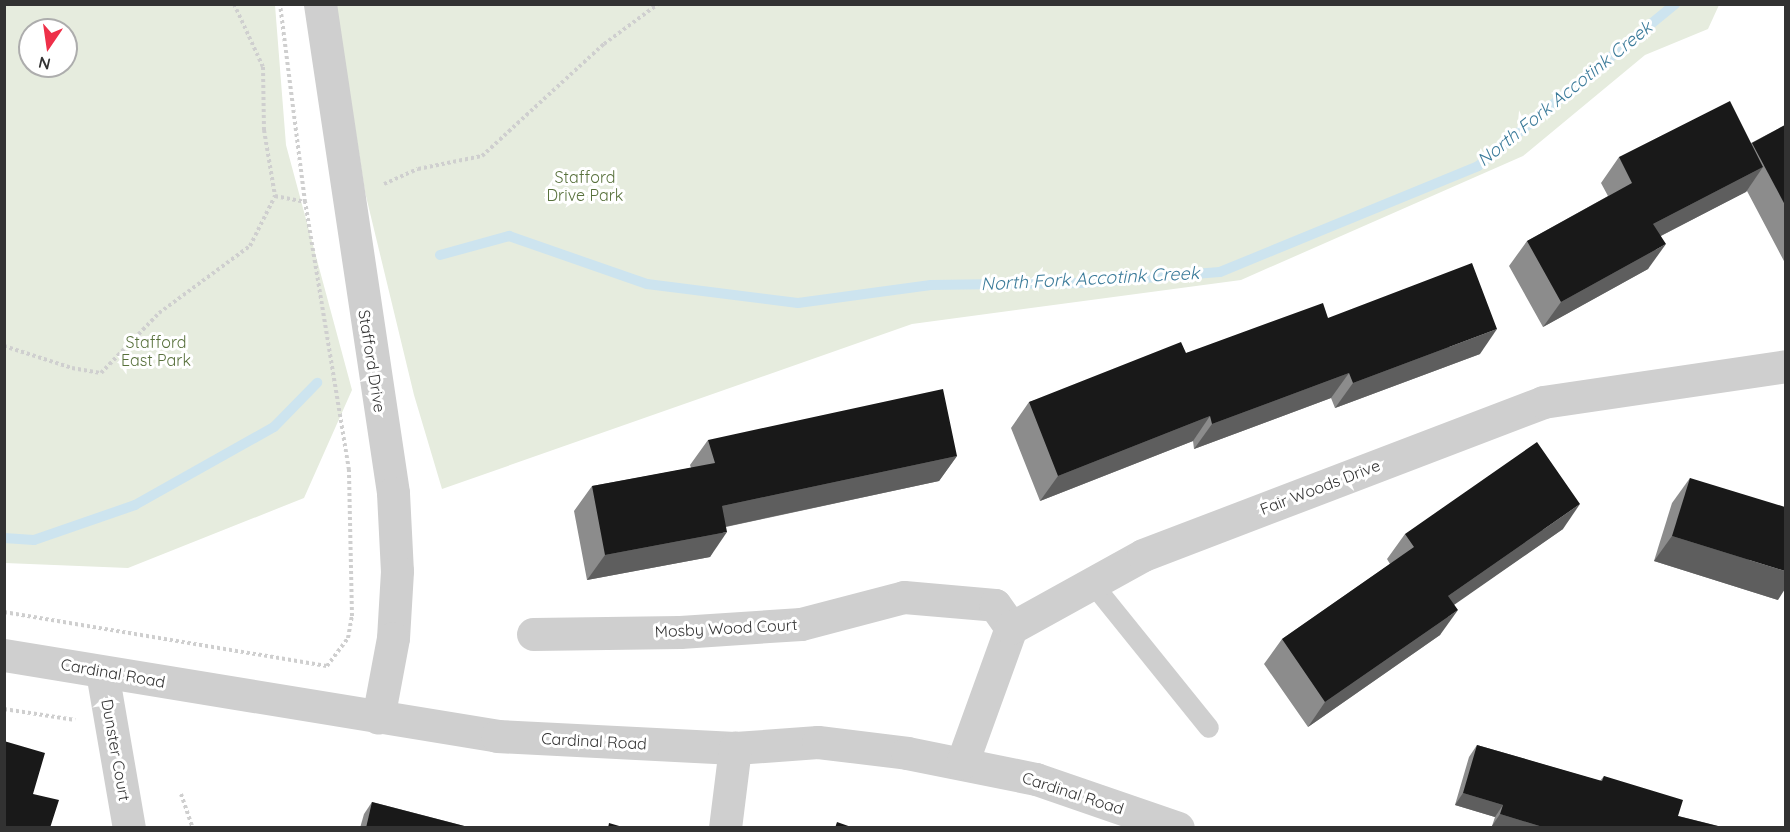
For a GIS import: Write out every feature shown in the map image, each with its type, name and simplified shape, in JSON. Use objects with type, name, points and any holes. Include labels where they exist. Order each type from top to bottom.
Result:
[{"type":"street","name":"Stafford Drive","points":[[320,4],[393,493],[397,571],[393,638],[378,718]]},
{"type":"street","name":"Fair Woods Drive","points":[[1011,628],[1143,555],[1543,402],[1785,366]]},
{"type":"street","name":"Mosby Wood Court","points":[[532,634],[680,632],[801,624],[904,597],[995,605],[1011,628]]},
{"type":"street","points":[[962,763],[1011,628]]},
{"type":"street","name":"Cardinal Road","points":[[4,655],[497,736],[735,748],[818,742],[962,763],[1036,779],[1178,828]]},
{"type":"street","name":"Dunster Court","points":[[102,672],[129,828]]},
{"type":"street","points":[[725,828],[735,748]]},
{"type":"lane","points":[[1092,583],[1209,728]]},
{"type":"path","points":[[4,346],[72,368],[101,373],[159,313],[250,246],[275,196],[264,130],[263,67],[234,4]]},
{"type":"path","points":[[4,612],[327,666],[348,638],[352,616],[349,470],[305,202],[280,4]]},
{"type":"path","points":[[375,189],[418,169],[482,156],[604,44],[658,4]]},
{"type":"path","points":[[275,196],[305,202]]},
{"type":"path","points":[[4,709],[84,721]]},
{"type":"path","points":[[181,794],[193,828]]},
{"type":"green space","name":"Stafford East Park","points":[[4,5],[275,5],[286,145],[352,390],[304,498],[128,568],[5,563]]},
{"type":"green space","name":"Stafford Drive Park","points":[[336,5],[1719,5],[1708,29],[1645,55],[1523,156],[1241,280],[912,324],[442,489],[414,395],[365,192]]},
{"type":"building","points":[[1730,101],[1763,167],[1653,224],[1666,244],[1561,302],[1527,241],[1632,183],[1619,157]]},
{"type":"building","points":[[1785,125],[1785,205],[1752,143]]},
{"type":"building","points":[[1472,263],[1497,329],[1353,383],[1349,373],[1212,424],[1210,416],[1058,476],[1029,402],[1181,342],[1186,353],[1323,303],[1328,318]]},
{"type":"building","points":[[943,389],[957,456],[722,506],[727,532],[605,555],[592,486],[715,463],[708,440]]},
{"type":"building","points":[[1537,442],[1580,504],[1448,596],[1458,610],[1325,702],[1282,639],[1414,547],[1405,534]]},
{"type":"building","points":[[1690,478],[1785,507],[1785,571],[1672,536]]},
{"type":"building","points":[[4,741],[45,753],[33,794],[59,800],[50,828],[4,828]]},
{"type":"building","points":[[1477,745],[1602,781],[1604,776],[1683,800],[1678,816],[1726,828],[1546,828],[1500,814],[1503,805],[1463,793]]},
{"type":"building","points":[[372,802],[472,828],[366,828]]},
{"type":"building","points":[[837,822],[854,828],[835,828]]},
{"type":"building","points":[[609,823],[626,828],[608,828]]},
{"type":"waterway","name":"North Fork Accotink Creek","points":[[440,255],[509,236],[647,284],[798,303],[931,285],[1082,283],[1220,272],[1478,166],[1675,4]]},
{"type":"waterway","name":"North Fork Accotink Creek","points":[[4,538],[34,540],[135,505],[274,427],[317,383]]}]
